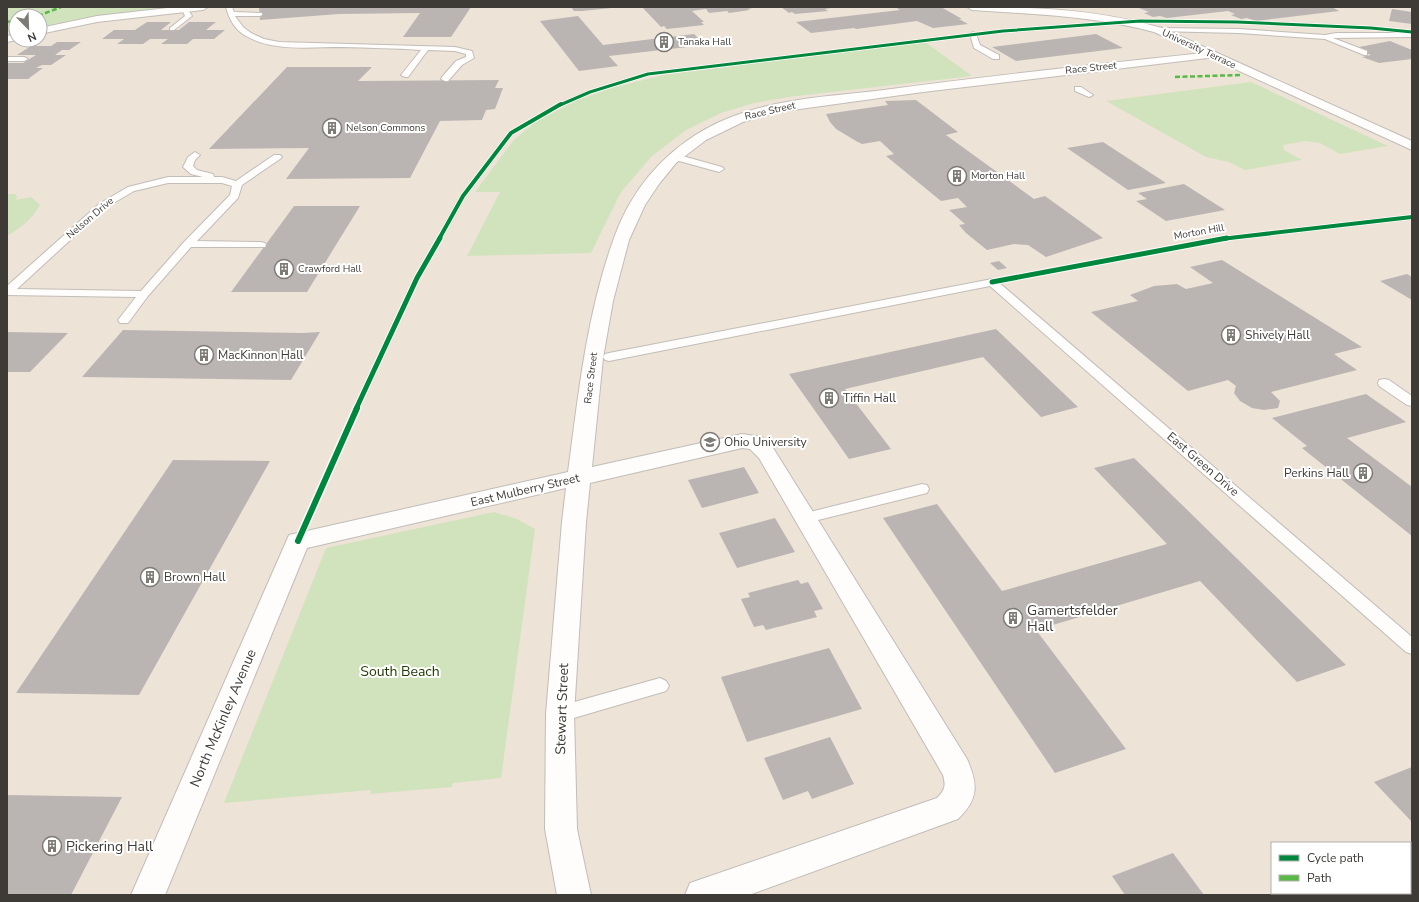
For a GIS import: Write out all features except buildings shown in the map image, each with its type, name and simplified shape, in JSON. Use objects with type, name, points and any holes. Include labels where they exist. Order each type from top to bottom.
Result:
[{"type":"street","points":[[48,29],[92,20],[203,7]]},
{"type":"street","name":"University Terrace","points":[[972,7],[1080,14],[1129,22],[1158,30],[1412,146]]},
{"type":"street","name":"Race Street","points":[[574,522],[593,358],[604,301],[621,240],[642,196],[675,157],[701,137],[746,115],[777,108],[923,88],[1212,55]]},
{"type":"street","name":"East Mulberry Street","points":[[298,541],[742,441],[752,441],[763,447],[806,518]]},
{"type":"street","points":[[702,895],[948,810],[958,797],[960,790],[961,779],[956,769],[806,518]]},
{"type":"street","name":"Stewart Street","points":[[574,522],[560,714],[561,829],[574,895]]},
{"type":"street","name":"North McKinley Avenue","points":[[148,895],[298,541]]},
{"type":"lane","points":[[172,29],[189,16],[185,9]]},
{"type":"lane","points":[[230,11],[260,14]]},
{"type":"lane","points":[[230,11],[238,26],[245,33],[252,37],[269,41],[290,44],[455,49],[469,52],[470,58],[459,63],[445,79]]},
{"type":"lane","points":[[1158,30],[1239,31],[1325,37],[1364,53]]},
{"type":"lane","points":[[973,34],[977,46],[996,57]]},
{"type":"lane","points":[[1325,37],[1336,34],[1412,35]]},
{"type":"lane","points":[[405,75],[426,48]]},
{"type":"lane","points":[[7,59],[24,59]]},
{"type":"lane","points":[[1078,89],[1089,95]]},
{"type":"lane","points":[[195,155],[191,159],[188,167],[194,172],[222,180]]},
{"type":"lane","points":[[124,320],[144,294],[188,244],[235,196],[237,184],[277,157]]},
{"type":"lane","points":[[675,157],[719,169]]},
{"type":"lane","name":"Nelson Drive","points":[[7,292],[102,206],[131,188],[168,180],[222,180],[237,184]]},
{"type":"lane","points":[[188,244],[261,245]]},
{"type":"lane","name":"East Green Drive","points":[[609,357],[992,282],[1412,647]]},
{"type":"lane","points":[[7,292],[144,294]]},
{"type":"lane","points":[[1384,383],[1412,402]]},
{"type":"lane","points":[[806,518],[922,489]]},
{"type":"lane","points":[[560,714],[660,686]]},
{"type":"shaded area","name":"Ohio University","points":[[7,7],[1412,7],[1412,895],[7,895]]},
{"type":"green space","points":[[7,7],[156,7],[155,10],[73,20],[48,25],[48,8],[8,8],[7,32]]},
{"type":"green space","points":[[925,42],[972,76],[788,97],[754,103],[721,113],[686,130],[652,156],[621,192],[591,253],[467,256],[500,192],[475,192],[513,141],[535,122],[578,100],[612,88],[663,75]]},
{"type":"green space","points":[[1251,82],[1388,146],[1340,154],[1320,143],[1306,141],[1283,145],[1284,150],[1302,160],[1245,170],[1229,162],[1206,157],[1106,101]]},
{"type":"green space","points":[[7,194],[15,194],[17,197],[16,200],[31,197],[40,205],[26,223],[7,236]]},
{"type":"green space","name":"South Beach","points":[[494,512],[517,519],[535,529],[501,778],[453,783],[452,787],[370,794],[371,790],[224,803],[326,548]]},
{"type":"marked path","points":[[48,12],[61,7]]},
{"type":"marked path","points":[[1175,77],[1240,75]]},
{"type":"cycle path","points":[[298,541],[341,442],[417,278],[463,196],[511,133],[569,100],[648,74],[1003,31],[1140,21],[1237,22],[1371,28],[1412,32]]},
{"type":"cycle path","name":"Morton Hill","points":[[992,282],[1231,237],[1412,217]]},
{"type":"place","name":"Tanaka Hall","points":[[664,42]]},
{"type":"place","name":"Nelson Commons","points":[[332,128]]},
{"type":"place","name":"Morton Hall","points":[[957,176]]},
{"type":"place","name":"Crawford Hall","points":[[284,269]]},
{"type":"place","name":"Shively Hall","points":[[1231,335]]},
{"type":"place","name":"MacKinnon Hall","points":[[204,355]]},
{"type":"place","name":"Tiffin Hall","points":[[829,398]]},
{"type":"place","name":"Ohio University","points":[[710,442]]},
{"type":"place","name":"Perkins Hall","points":[[1363,473]]},
{"type":"place","name":"Brown Hall","points":[[150,577]]},
{"type":"place","name":"Gamertsfelder Hall","points":[[1013,618]]},
{"type":"place","name":"Pickering Hall","points":[[52,846]]}]
